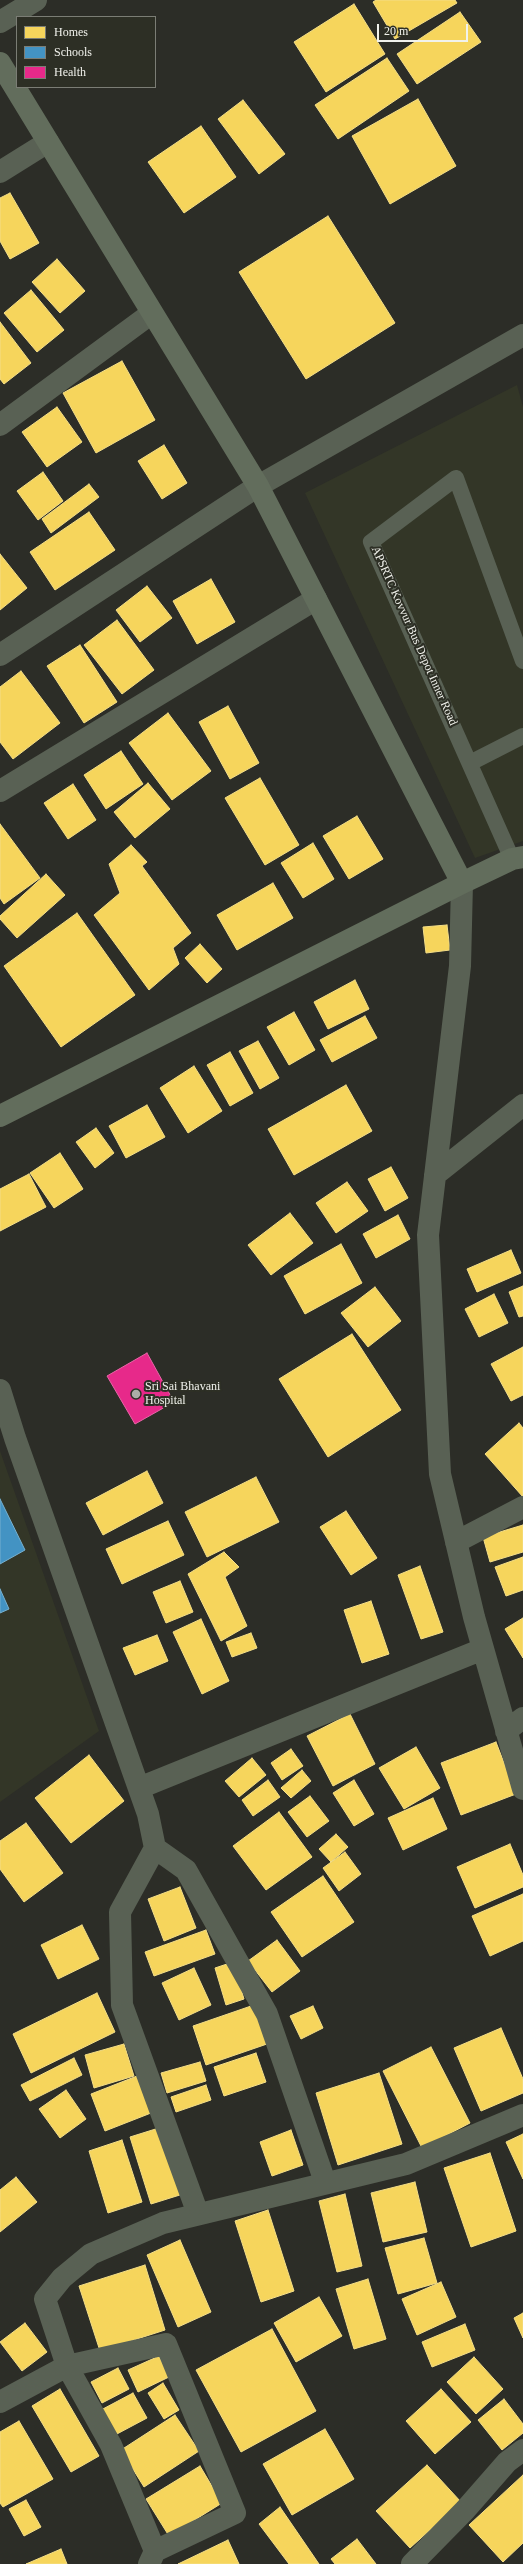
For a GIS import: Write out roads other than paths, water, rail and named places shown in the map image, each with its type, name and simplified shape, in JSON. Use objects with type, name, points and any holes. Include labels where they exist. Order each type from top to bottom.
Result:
[{"type":"street","points":[[0,22],[36,0]]},
{"type":"street","points":[[0,63],[258,486],[462,883],[460,966],[428,1236],[440,1474],[483,1648],[515,1725],[523,1789]]},
{"type":"street","points":[[0,172],[48,142]]},
{"type":"street","points":[[0,425],[152,313]]},
{"type":"street","points":[[0,655],[258,486],[523,335]]},
{"type":"street","points":[[0,791],[316,600]]},
{"type":"street","points":[[0,1116],[462,883],[518,858]]},
{"type":"street","points":[[435,1175],[523,1105]]},
{"type":"street","points":[[0,1390],[15,1438],[148,1814],[155,1848],[120,1912],[122,2005],[198,2214]]},
{"type":"street","points":[[456,1542],[523,1507]]},
{"type":"street","points":[[138,1788],[483,1648]]},
{"type":"street","points":[[155,1848],[186,1870],[267,2014],[325,2182]]},
{"type":"street","points":[[0,2402],[67,2366],[166,2344],[235,2513],[152,2557],[111,2445],[67,2366],[44,2299],[62,2278],[91,2254],[163,2223],[325,2182],[406,2164],[523,2116]]},
{"type":"street","points":[[412,2564],[465,2510],[507,2462],[523,2450]]},
{"type":"lane","name":"APSRTC Kovvur Bus Depot Inner Road","points":[[518,858],[470,763],[371,542],[456,478],[523,661]]},
{"type":"lane","points":[[470,763],[523,736]]},
{"type":"place","name":"Sri Sai Bhavani Hospital","points":[[136,1394]]}]
